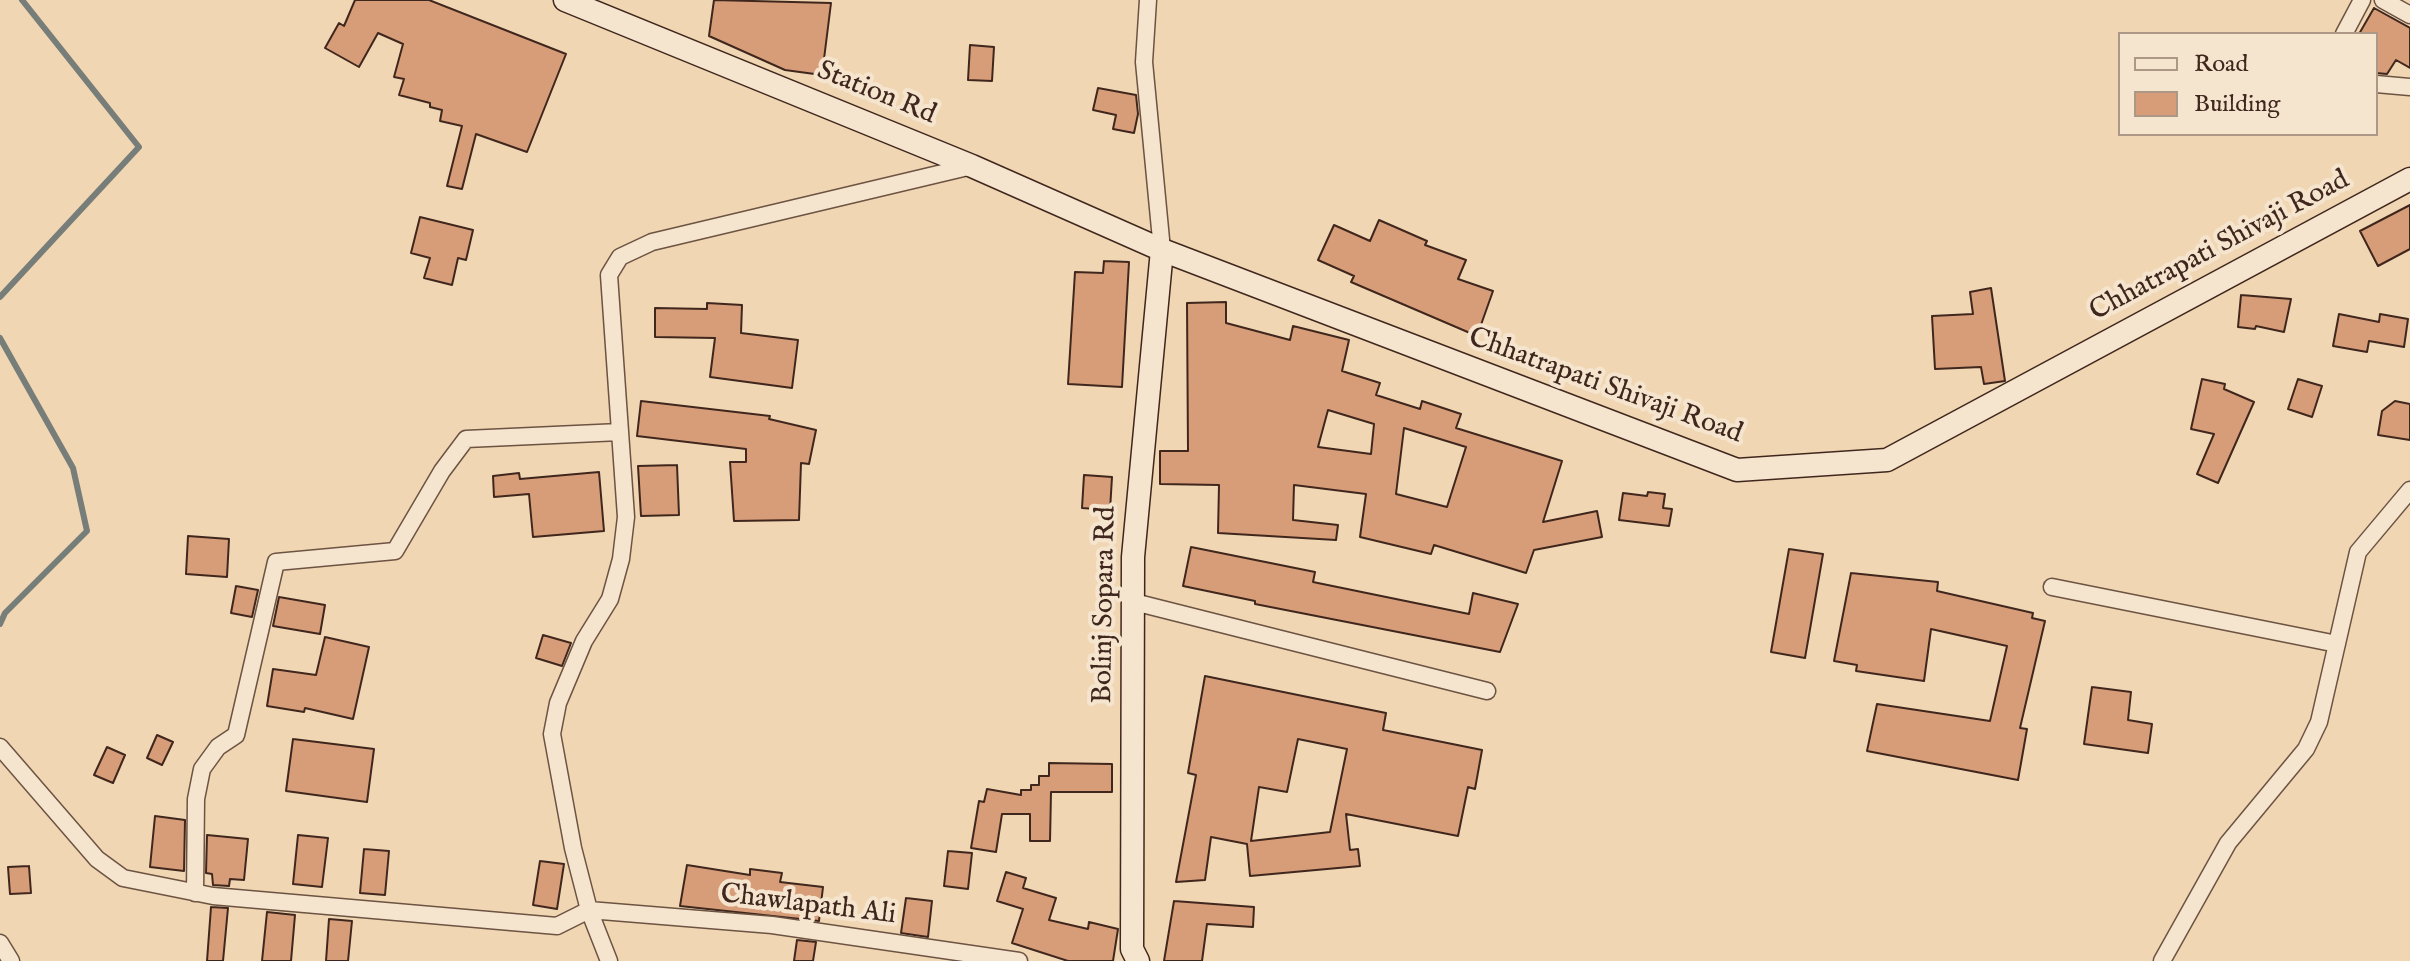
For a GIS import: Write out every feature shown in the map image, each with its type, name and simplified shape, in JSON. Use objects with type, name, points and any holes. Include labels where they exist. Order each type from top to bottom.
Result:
[{"type":"main road","name":"Station Rd","points":[[565,0],[972,166],[1162,250]]},
{"type":"main road","name":"Chhatrapati Shivaji Road","points":[[1162,250],[1737,470],[1887,460],[2410,179]]},
{"type":"main road","name":"Bolinj Sopara Rd","points":[[1138,961],[1132,949],[1133,557],[1162,250]]},
{"type":"street","points":[[1148,0],[1144,62],[1162,250]]},
{"type":"street","points":[[2345,32],[2362,0]]},
{"type":"street","points":[[2383,0],[2410,15]]},
{"type":"street","points":[[2378,84],[2410,87]]},
{"type":"street","points":[[609,961],[589,910],[558,780],[552,734],[558,703],[584,641],[610,599],[621,559],[626,517],[609,275],[620,257],[652,242],[972,166]]},
{"type":"street","points":[[195,893],[196,799],[202,769],[218,747],[236,735],[276,562],[395,551],[442,471],[466,439],[620,432]]},
{"type":"street","points":[[2162,961],[2228,843],[2306,749],[2319,722],[2358,552],[2410,490]]},
{"type":"street","points":[[2052,587],[2337,644]]},
{"type":"street","points":[[1134,602],[1487,691]]},
{"type":"street","points":[[0,747],[106,865],[123,878],[195,893],[557,926],[589,910]]},
{"type":"street","name":"Chawlapath Ali","points":[[589,910],[772,925],[1019,961]]},
{"type":"street","points":[[0,943],[11,961]]},
{"type":"building","points":[[355,0],[429,0],[566,54],[527,152],[476,134],[462,189],[447,186],[462,126],[440,121],[442,110],[430,107],[430,103],[399,95],[404,79],[394,77],[403,44],[378,33],[359,67],[325,48],[339,23],[344,26]]},
{"type":"building","points":[[714,0],[831,3],[822,75],[785,70],[709,36]]},
{"type":"building","points":[[2374,8],[2410,28],[2410,68],[2396,60],[2387,74],[2378,73],[2378,32],[2360,32]]},
{"type":"building","points":[[970,45],[994,47],[992,81],[968,80]]},
{"type":"building","points":[[1098,88],[1136,95],[1138,114],[1134,133],[1113,129],[1116,115],[1093,110]]},
{"type":"building","points":[[2410,205],[2410,249],[2378,266],[2360,231]]},
{"type":"building","points":[[420,217],[473,230],[466,260],[458,258],[452,285],[424,278],[430,258],[411,253]]},
{"type":"building","points":[[1379,220],[1427,241],[1425,245],[1466,260],[1458,279],[1493,291],[1477,336],[1351,282],[1354,276],[1318,260],[1334,225],[1370,241]]},
{"type":"building","points":[[1104,261],[1129,262],[1122,387],[1068,384],[1075,272],[1103,273]]},
{"type":"building","points":[[1991,288],[2005,381],[1984,384],[1981,367],[1935,369],[1932,316],[1973,314],[1970,292]]},
{"type":"building","points":[[2241,295],[2291,299],[2284,332],[2256,326],[2255,329],[2238,327]]},
{"type":"building","points":[[1226,302],[1226,323],[1290,340],[1293,326],[1349,340],[1342,371],[1380,383],[1376,395],[1420,409],[1422,401],[1461,414],[1456,428],[1562,461],[1543,522],[1597,511],[1602,537],[1534,550],[1526,573],[1434,545],[1431,554],[1360,537],[1366,494],[1294,485],[1293,520],[1338,525],[1336,540],[1218,533],[1219,485],[1160,484],[1160,451],[1188,451],[1187,303]],"holes":[[[1328,410],[1374,424],[1371,454],[1318,447]],[[1404,428],[1466,447],[1447,507],[1396,494]]]},
{"type":"building","points":[[707,303],[742,305],[741,333],[798,340],[792,388],[710,377],[715,338],[655,337],[655,308],[707,309]]},
{"type":"building","points":[[2339,314],[2379,322],[2380,314],[2408,319],[2404,347],[2369,341],[2367,352],[2333,346]]},
{"type":"building","points":[[2202,379],[2225,384],[2224,389],[2254,402],[2218,483],[2197,474],[2214,434],[2191,429]]},
{"type":"building","points":[[2298,379],[2322,386],[2312,417],[2288,409]]},
{"type":"building","points":[[641,401],[770,416],[769,419],[816,430],[809,464],[801,463],[799,520],[734,521],[730,462],[746,462],[746,449],[637,436]]},
{"type":"building","points":[[2395,401],[2410,404],[2410,440],[2378,435],[2382,411]]},
{"type":"building","points":[[677,465],[679,515],[641,516],[638,466]]},
{"type":"building","points":[[599,472],[604,531],[533,537],[529,494],[494,497],[493,476],[519,473],[520,479]]},
{"type":"building","points":[[1084,475],[1112,477],[1110,510],[1082,508]]},
{"type":"building","points":[[1648,492],[1665,494],[1663,508],[1672,509],[1669,526],[1619,520],[1623,493],[1647,496]]},
{"type":"building","points":[[188,536],[229,539],[227,577],[186,574]]},
{"type":"building","points":[[1191,547],[1315,572],[1313,582],[1469,614],[1473,593],[1518,604],[1500,652],[1255,604],[1255,601],[1183,586]]},
{"type":"building","points":[[1789,549],[1823,554],[1805,658],[1771,652]]},
{"type":"building","points":[[1851,573],[1938,582],[1937,591],[2033,613],[2032,618],[2045,621],[2020,728],[2027,729],[2018,780],[1867,751],[1877,704],[1990,721],[2007,646],[1931,629],[1924,681],[1856,671],[1857,665],[1834,661]]},
{"type":"building","points":[[236,586],[258,590],[252,617],[231,613]]},
{"type":"building","points":[[279,597],[325,605],[320,634],[273,626]]},
{"type":"building","points":[[543,635],[571,643],[562,666],[536,658]]},
{"type":"building","points":[[325,637],[369,647],[353,719],[305,708],[304,712],[267,706],[273,669],[316,675]]},
{"type":"building","points":[[1205,676],[1386,713],[1383,730],[1482,750],[1475,789],[1468,787],[1458,836],[1346,814],[1350,850],[1358,849],[1360,866],[1250,876],[1247,844],[1211,837],[1205,880],[1176,882],[1196,775],[1188,773]],"holes":[[[1298,739],[1347,749],[1330,832],[1251,841],[1259,787],[1287,792]]]},
{"type":"building","points":[[2092,687],[2131,692],[2128,720],[2152,724],[2148,753],[2084,744]]},
{"type":"building","points":[[157,735],[173,742],[162,765],[147,758]]},
{"type":"building","points":[[293,739],[374,749],[367,802],[286,791]]},
{"type":"building","points":[[107,747],[125,755],[113,783],[94,775]]},
{"type":"building","points":[[1049,763],[1112,764],[1112,792],[1051,792],[1050,841],[1030,841],[1030,814],[1002,814],[996,852],[971,848],[979,801],[984,802],[987,789],[1021,795],[1021,790],[1031,790],[1031,785],[1039,785],[1039,776],[1049,776]]},
{"type":"building","points":[[155,816],[185,820],[184,871],[150,867]]},
{"type":"building","points":[[207,835],[248,839],[244,880],[230,879],[229,886],[213,885],[212,874],[206,873]]},
{"type":"building","points":[[298,835],[328,838],[322,887],[293,884]]},
{"type":"building","points":[[364,849],[389,851],[385,895],[360,893]]},
{"type":"building","points":[[948,851],[972,853],[968,889],[944,886]]},
{"type":"building","points":[[540,861],[564,864],[557,909],[533,905]]},
{"type":"building","points":[[687,865],[750,875],[750,869],[782,873],[780,882],[823,887],[819,921],[680,906]]},
{"type":"building","points":[[29,866],[31,893],[10,894],[8,867]]},
{"type":"building","points":[[1006,872],[1026,878],[1023,888],[1056,898],[1049,920],[1088,929],[1089,922],[1118,929],[1113,961],[1068,961],[1012,943],[1023,909],[997,901]]},
{"type":"building","points":[[906,898],[932,901],[928,937],[901,933]]},
{"type":"building","points":[[1174,901],[1254,907],[1253,927],[1207,924],[1202,961],[1164,961]]},
{"type":"building","points":[[211,907],[228,908],[223,961],[207,961]]},
{"type":"building","points":[[267,912],[295,915],[291,961],[262,961]]},
{"type":"building","points":[[329,919],[352,921],[348,961],[326,961]]},
{"type":"building","points":[[797,940],[816,942],[813,961],[794,961]]},
{"type":"waterway","points":[[0,297],[139,147],[22,0]]},
{"type":"waterway","points":[[0,338],[73,468],[87,531],[5,613],[0,624]]}]
